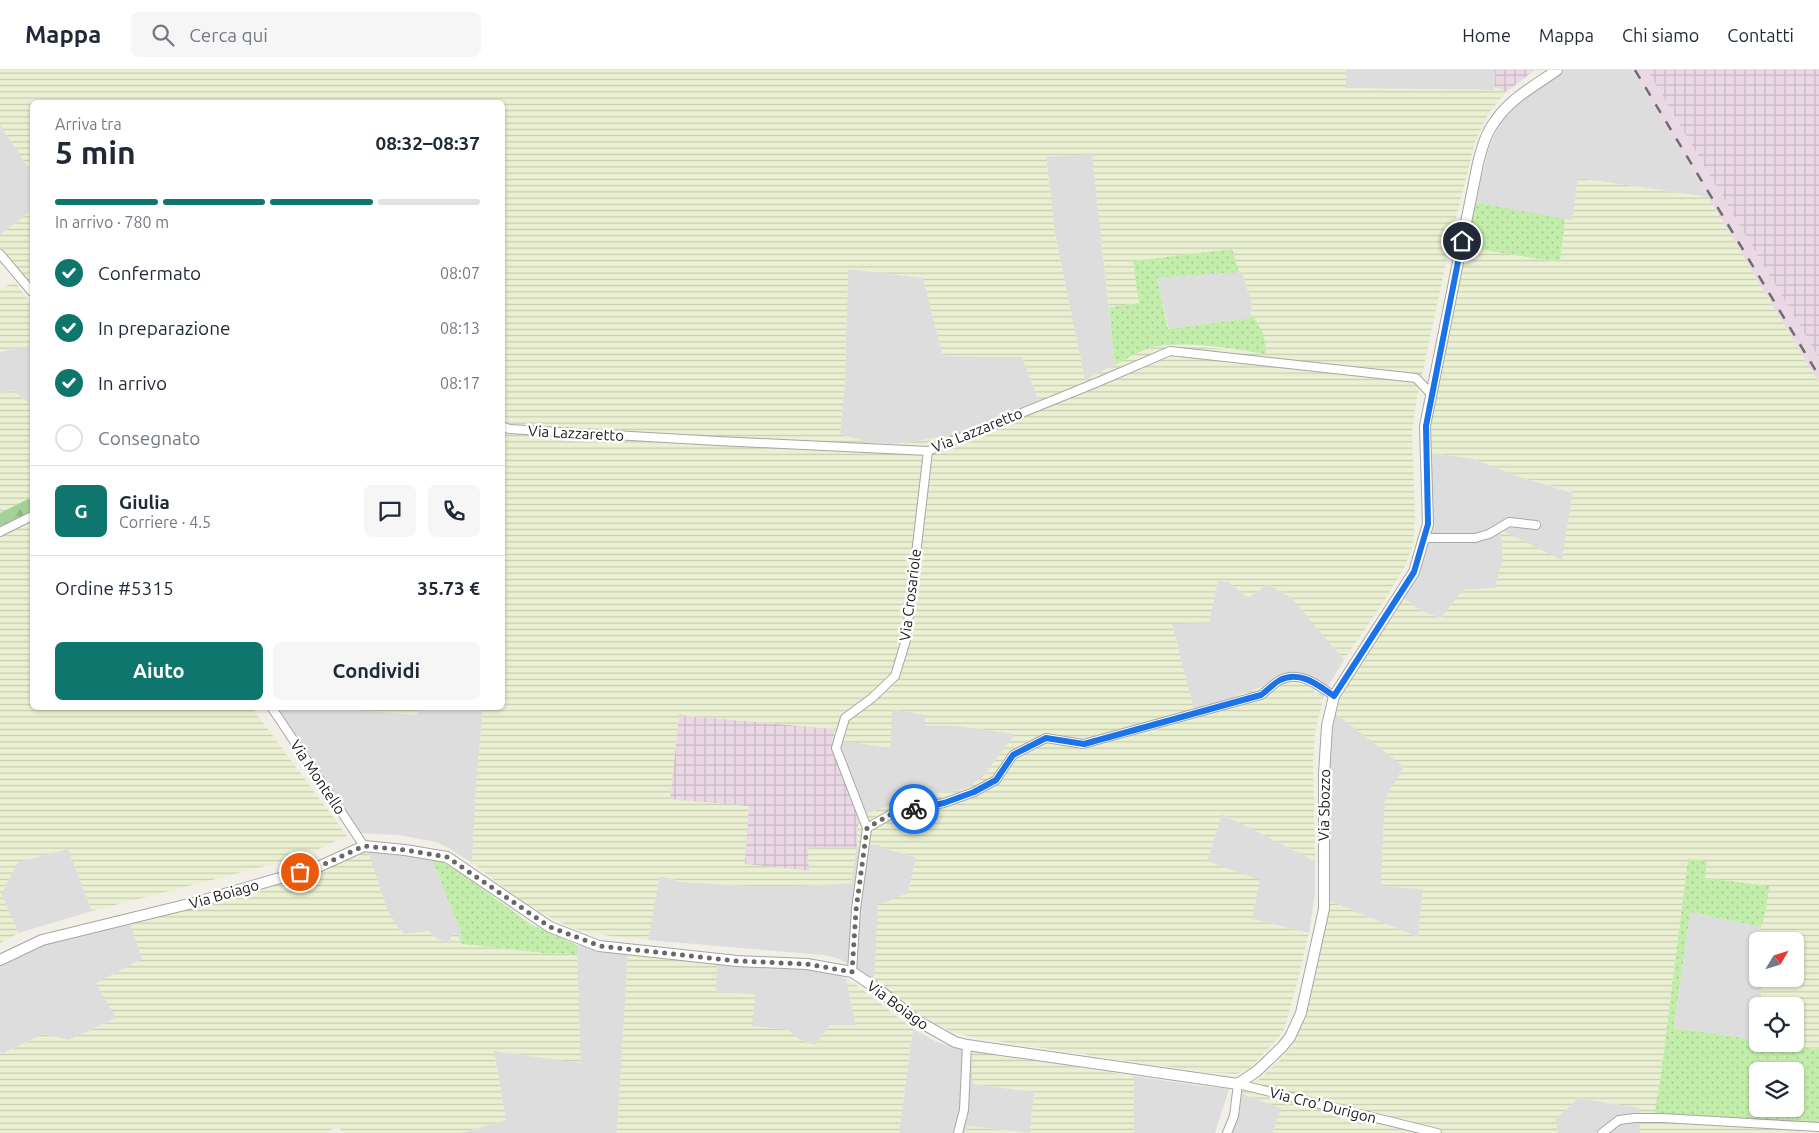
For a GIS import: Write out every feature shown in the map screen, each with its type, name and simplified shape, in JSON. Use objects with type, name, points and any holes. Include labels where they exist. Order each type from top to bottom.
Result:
[{"type":"street","name":"Via Sbozzo","points":[[1238,1084],[1257,1071],[1282,1047],[1290,1037],[1301,1013],[1324,909],[1324,774],[1327,726],[1334,696],[1414,572],[1428,524],[1426,426],[1478,163],[1484,142],[1495,120],[1513,101],[1557,70]]},
{"type":"street","points":[[0,254],[30,290]]},
{"type":"street","name":"Via Lazzaretto","points":[[505,427],[704,440],[928,451],[1170,351],[1416,378],[1432,395]]},
{"type":"street","name":"Via Crosariole","points":[[852,972],[856,910],[867,828],[836,748],[845,718],[872,698],[895,676],[906,640],[928,451]]},
{"type":"street","points":[[0,532],[30,517]]},
{"type":"street","points":[[1424,538],[1475,538],[1489,534],[1509,522],[1536,525]]},
{"type":"street","points":[[867,828],[895,812],[944,803],[974,792],[996,780],[1013,755],[1046,738],[1084,744],[1261,695],[1281,680],[1296,676],[1313,681],[1334,696]]},
{"type":"street","name":"Via Montello","points":[[273,710],[364,846]]},
{"type":"street","name":"Via Boiago","points":[[0,960],[42,940],[197,902],[318,867],[364,846],[405,850],[447,857],[550,927],[600,946],[737,961],[807,964],[852,972],[878,989],[916,1020],[955,1042],[1238,1084]]},
{"type":"street","points":[[958,1133],[964,1110],[967,1045]]},
{"type":"street","points":[[1227,1133],[1234,1116],[1238,1084]]},
{"type":"street","name":"Via Cro' Durigon","points":[[1238,1084],[1437,1133]]},
{"type":"street","points":[[1602,1133],[1619,1120],[1635,1118],[1819,1127]]},
{"type":"shaded area","points":[[1346,70],[1495,70],[1495,90],[1346,88]]},
{"type":"shaded area","points":[[1495,70],[1535,70],[1506,92],[1495,87]]},
{"type":"shaded area","points":[[1561,70],[1632,70],[1708,197],[1578,178],[1572,221],[1475,202],[1489,147],[1506,112]]},
{"type":"shaded area","points":[[1632,70],[1647,70],[1819,358],[1819,383]]},
{"type":"shaded area","points":[[1647,70],[1819,70],[1819,358],[1814,350]]},
{"type":"shaded area","points":[[0,125],[30,170],[30,212],[0,235]]},
{"type":"shaded area","points":[[1092,153],[1115,365],[1085,380],[1055,234],[1046,156]]},
{"type":"shaded area","points":[[848,269],[923,278],[943,356],[1022,357],[1039,402],[1001,419],[984,423],[961,433],[917,441],[892,444],[867,442],[840,434],[845,379]]},
{"type":"shaded area","points":[[1242,271],[1252,304],[1250,318],[1169,329],[1157,278]]},
{"type":"shaded area","points":[[30,345],[30,404],[11,390],[0,394],[0,352]]},
{"type":"shaded area","points":[[1426,452],[1474,459],[1520,477],[1573,493],[1562,561],[1501,530],[1503,558],[1495,588],[1463,590],[1441,618],[1421,611],[1403,598],[1418,573],[1428,539]]},
{"type":"shaded area","points":[[1218,581],[1229,582],[1248,598],[1268,584],[1291,597],[1344,660],[1326,690],[1323,700],[1315,690],[1219,702],[1193,709],[1172,623],[1209,623]]},
{"type":"shaded area","points":[[892,709],[926,715],[925,726],[957,726],[1016,734],[983,777],[965,789],[923,795],[859,816],[834,743],[859,743],[890,748]]},
{"type":"shaded area","points":[[268,710],[359,710],[415,715],[420,710],[483,710],[472,863],[436,842],[399,835],[360,833]]},
{"type":"shaded area","points":[[1334,712],[1404,767],[1385,799],[1381,886],[1423,889],[1418,937],[1329,901],[1330,850],[1327,762]]},
{"type":"shaded area","points":[[679,715],[834,729],[834,743],[859,807],[857,847],[808,847],[809,871],[745,864],[670,799]]},
{"type":"shaded area","points":[[1222,814],[1315,861],[1315,894],[1309,933],[1252,919],[1207,861]]},
{"type":"shaded area","points":[[879,844],[883,848],[916,857],[908,893],[874,974],[874,981],[863,972],[837,958],[823,955],[648,940],[659,876],[683,882],[748,886],[851,883],[857,847]]},
{"type":"shaded area","points":[[68,848],[92,911],[19,933],[1,894],[18,862]]},
{"type":"shaded area","points":[[367,848],[431,856],[460,930],[462,944],[437,939],[429,931],[405,934],[399,929],[387,910]]},
{"type":"shaded area","points":[[1690,912],[1761,927],[1761,932],[1749,932],[1749,988],[1761,988],[1761,997],[1749,997],[1749,1039],[1674,1028]]},
{"type":"shaded area","points":[[128,916],[142,959],[116,1018],[69,1040],[43,1034],[1,1054],[0,959]]},
{"type":"shaded area","points":[[577,945],[628,953],[617,1133],[460,1133],[506,1120],[494,1051],[577,963]]},
{"type":"shaded area","points":[[717,961],[821,969],[832,972],[846,979],[856,1025],[815,1045],[799,1039],[788,1030],[752,1026],[715,992]]},
{"type":"shaded area","points":[[913,1029],[937,1042],[955,1048],[970,1050],[974,1084],[1034,1092],[1030,1133],[968,1126],[965,1133],[899,1133]]},
{"type":"shaded area","points":[[1133,1076],[1229,1089],[1215,1133],[1134,1133]]},
{"type":"shaded area","points":[[1240,1093],[1281,1108],[1273,1133],[1228,1133]]},
{"type":"shaded area","points":[[1579,1098],[1640,1108],[1640,1133],[1558,1133],[1555,1119]]},
{"type":"green space","points":[[0,70],[1346,70],[1346,88],[1494,90],[1495,87],[1506,92],[1489,112],[1475,142],[1452,234],[1415,408],[1412,434],[1415,516],[1413,544],[1405,566],[1384,601],[1344,660],[1291,597],[1268,584],[1248,598],[1229,582],[1218,581],[1209,623],[1172,624],[1194,709],[1289,677],[1303,680],[1323,700],[1315,732],[1313,762],[1315,861],[1222,814],[1207,861],[1260,880],[1252,919],[1309,933],[1285,1027],[1279,1037],[1250,1068],[1236,1074],[1203,1072],[1009,1043],[958,1034],[925,1020],[874,981],[878,905],[908,893],[916,857],[882,848],[879,844],[857,847],[851,883],[748,886],[683,882],[660,876],[648,940],[610,936],[571,928],[529,906],[472,863],[483,710],[505,710],[505,100],[30,100],[30,170],[0,125]],"holes":[[[1092,154],[1109,307],[1139,303],[1134,261],[1232,250],[1239,272],[1242,272],[1252,304],[1251,314],[1257,322],[1266,353],[1181,345],[1154,347],[1130,356],[1085,380],[1055,234],[1046,157]],[[848,269],[923,278],[943,356],[1022,357],[1039,402],[1001,419],[984,423],[961,433],[917,441],[892,444],[867,442],[840,434],[845,379]],[[892,709],[925,715],[925,726],[957,726],[1015,734],[983,777],[965,789],[923,795],[859,816],[857,847],[808,847],[809,871],[745,864],[749,806],[670,799],[679,715],[834,729],[834,743],[859,743],[890,748]]]},
{"type":"green space","points":[[1578,178],[1708,197],[1819,383],[1819,1049],[1804,1047],[1804,997],[1761,997],[1761,988],[1804,988],[1804,932],[1761,932],[1766,910],[1705,878],[1688,859],[1654,1117],[1819,1125],[1819,1133],[1640,1133],[1640,1108],[1579,1098],[1555,1119],[1558,1133],[1273,1133],[1281,1108],[1240,1093],[1242,1088],[1258,1080],[1292,1046],[1305,1014],[1322,942],[1329,901],[1418,937],[1423,889],[1381,886],[1385,799],[1404,767],[1334,712],[1339,697],[1403,598],[1421,611],[1441,618],[1463,590],[1495,588],[1503,558],[1501,530],[1562,560],[1573,492],[1520,477],[1474,459],[1426,452],[1426,434],[1464,247],[1560,262],[1565,219],[1572,220]]},
{"type":"green space","points":[[1475,202],[1565,219],[1560,262],[1464,247]]},
{"type":"green space","points":[[30,212],[30,283],[0,248],[0,235]]},
{"type":"green space","points":[[1232,249],[1239,272],[1157,278],[1168,329],[1250,318],[1251,314],[1262,333],[1266,354],[1180,344],[1154,347],[1115,365],[1109,307],[1139,303],[1133,261]]},
{"type":"green space","points":[[15,282],[30,303],[30,345],[0,352],[0,289]]},
{"type":"green space","points":[[11,390],[30,404],[30,498],[0,513],[0,394]]},
{"type":"green space","points":[[30,498],[30,522],[19,525],[0,536],[0,513]]},
{"type":"green space","points":[[30,522],[30,710],[253,710],[347,836],[314,851],[269,865],[92,911],[68,849],[18,862],[1,894],[19,933],[0,943],[0,536],[19,525]]},
{"type":"green space","points":[[359,710],[420,710],[415,715]]},
{"type":"green space","points":[[367,848],[387,910],[399,929],[405,934],[429,931],[437,939],[450,942],[450,937],[456,933],[462,944],[543,953],[577,954],[581,1063],[494,1051],[506,1120],[460,1133],[343,1133],[339,1127],[330,1130],[330,1133],[0,1133],[0,1051],[2,1054],[43,1034],[69,1040],[116,1018],[96,983],[142,959],[128,916],[195,899]]},
{"type":"green space","points":[[431,856],[455,869],[532,925],[577,945],[577,954],[543,953],[462,944],[460,930]]},
{"type":"green space","points":[[1688,859],[1707,861],[1705,878],[1769,886],[1766,910],[1761,927],[1690,912],[1674,1028],[1749,1039],[1749,1052],[1804,1052],[1804,1047],[1819,1049],[1819,1125],[1654,1117]]},
{"type":"green space","points":[[628,953],[717,961],[716,992],[755,994],[752,1026],[788,1030],[799,1039],[815,1045],[830,1025],[856,1025],[846,979],[855,984],[913,1029],[899,1133],[617,1133]]},
{"type":"green space","points":[[970,1050],[1133,1076],[1134,1133],[1030,1133],[1034,1092],[973,1084]]},
{"type":"green space","points":[[968,1126],[1030,1133],[965,1133]]},
{"type":"railway","points":[[1635,70],[1819,376]]},
{"type":"way so far","points":[[300,872],[318,867],[364,846],[447,857],[550,927],[600,946],[737,961],[807,964],[852,972],[856,910],[867,828],[895,812],[914,809]]},
{"type":"route","points":[[914,809],[944,803],[974,792],[996,780],[1013,755],[1046,738],[1084,744],[1261,695],[1281,680],[1296,676],[1313,681],[1334,696],[1414,572],[1428,524],[1426,426],[1462,241]]}]
